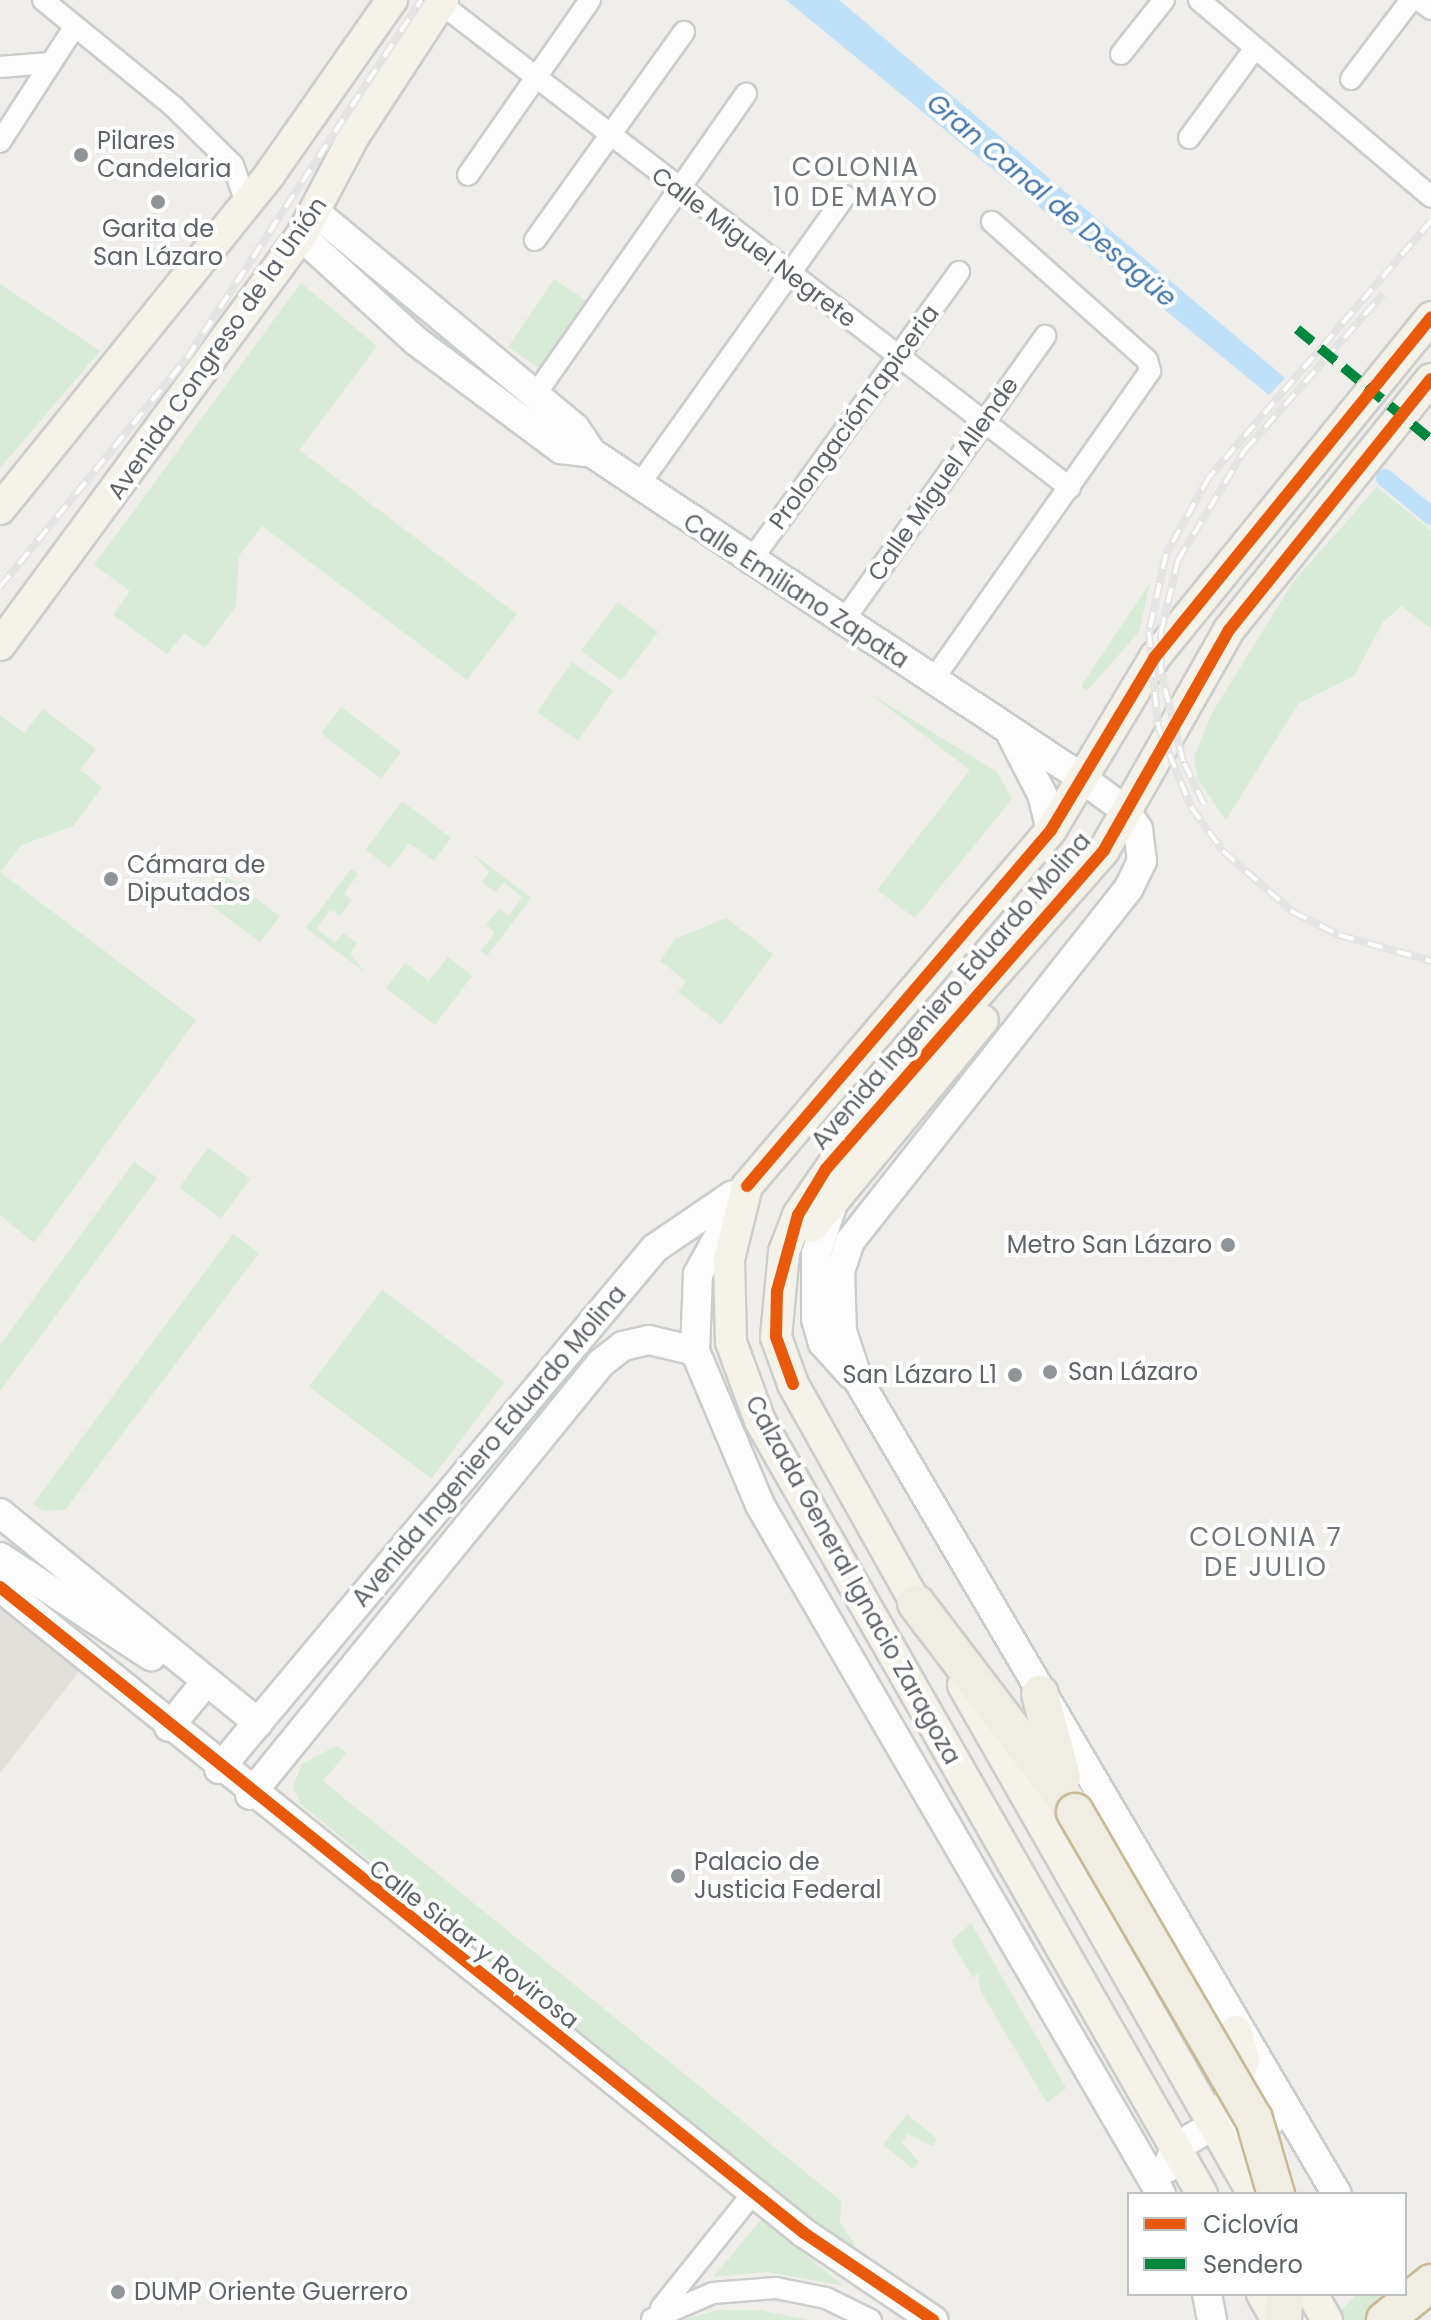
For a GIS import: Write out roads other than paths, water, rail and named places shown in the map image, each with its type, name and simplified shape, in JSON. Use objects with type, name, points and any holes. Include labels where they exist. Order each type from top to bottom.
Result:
[{"type":"highway","points":[[916,1603],[1075,1812],[1254,2119],[1275,2192]]},
{"type":"highway","points":[[1040,1694],[1075,1812]]},
{"type":"highway","points":[[1385,2320],[1431,2283]]},
{"type":"highway","points":[[1280,2320],[1285,2296]]},
{"type":"main road","points":[[0,509],[246,202],[392,0]]},
{"type":"main road","name":"Avenida Congreso de la Unión","points":[[0,645],[308,224],[442,2]]},
{"type":"main road","name":"Avenida Ingeniero Eduardo Molina","points":[[747,1186],[1051,830],[1079,776],[1155,657],[1311,458],[1431,317]]},
{"type":"main road","name":"Avenida Ingeniero Eduardo Molina","points":[[793,1384],[776,1337],[777,1291],[798,1215],[826,1169],[1104,850],[1229,630],[1342,484],[1431,379]]},
{"type":"main road","points":[[777,1291],[836,1194],[1066,922],[1104,850]]},
{"type":"main road","name":"Calzada General Ignacio Zaragoza","points":[[747,1186],[729,1259],[727,1313],[740,1374],[760,1421],[1201,2192]]},
{"type":"main road","name":"Calzada General Ignacio Zaragoza","points":[[793,1384],[1252,2192]]},
{"type":"main road","points":[[1213,2125],[1242,2075],[1236,2031]]},
{"type":"main road","points":[[1263,2296],[1280,2320]]},
{"type":"main road","points":[[1313,2296],[1327,2320]]},
{"type":"street","points":[[43,0],[233,165],[246,202]]},
{"type":"street","points":[[468,175],[590,0]]},
{"type":"street","points":[[1121,54],[1164,0]]},
{"type":"street","points":[[1199,0],[1431,197]]},
{"type":"street","points":[[1351,79],[1411,0]]},
{"type":"street","points":[[1419,0],[1431,9]]},
{"type":"street","name":"Calle Miguel Negrete","points":[[442,2],[534,79],[1070,488]]},
{"type":"street","points":[[0,142],[75,26]]},
{"type":"street","points":[[535,240],[684,32]]},
{"type":"street","points":[[1189,138],[1255,48]]},
{"type":"street","points":[[0,67],[50,63]]},
{"type":"street","points":[[535,395],[746,94]]},
{"type":"street","points":[[639,485],[845,196]]},
{"type":"street","points":[[933,680],[1138,395],[1147,360],[992,222]]},
{"type":"street","name":"Calle Emiliano Zapata","points":[[308,224],[535,395],[575,428],[592,453],[749,563],[1004,725],[1125,810]]},
{"type":"street","name":"Calle Emiliano Zapata","points":[[308,224],[396,325],[561,449],[592,453]]},
{"type":"street","name":"ProlongaciónTapiceria","points":[[749,563],[959,272]]},
{"type":"street","name":"Calle Miguel Allende","points":[[842,623],[1045,336]]},
{"type":"street","name":"Calle Emiliano Zapata","points":[[1004,725],[1031,768],[1051,830]]},
{"type":"street","points":[[1125,810],[1138,829],[1142,861],[1129,888],[850,1241],[838,1304],[858,1380],[1236,2031],[1336,2192]]},
{"type":"street","name":"Calzada General Ignacio Zaragoza","points":[[747,1186],[698,1274],[695,1351],[760,1505],[1159,2192]]},
{"type":"street","name":"Avenida Ingeniero Eduardo Molina","points":[[219,1769],[655,1248],[747,1186]]},
{"type":"street","points":[[836,1194],[816,1254],[816,1319],[834,1359],[858,1380]]},
{"type":"street","name":"Avenida Ingeniero Eduardo Molina","points":[[250,1795],[601,1363],[623,1346],[649,1340],[695,1351]]},
{"type":"street","points":[[0,1513],[198,1678],[258,1723]]},
{"type":"street","points":[[6,1572],[162,1663],[198,1678]]},
{"type":"street","name":"Calle Sidar y Rovirosa","points":[[6,1572],[119,1686],[250,1795],[753,2193],[933,2320]]},
{"type":"street","points":[[169,1727],[198,1678]]},
{"type":"street","points":[[1160,2192],[1175,2148],[1213,2125],[1290,2120]]},
{"type":"street","points":[[652,2320],[753,2193]]},
{"type":"street","points":[[652,2320],[713,2293],[776,2288],[826,2298],[871,2320]]},
{"type":"street","points":[[1207,2296],[1212,2320]]},
{"type":"street","points":[[1401,2296],[1412,2320]]},
{"type":"water","points":[[786,0],[839,0],[1285,378],[1269,395]]},
{"type":"waterway","name":"Gran Canal de Desagüe","points":[[1385,478],[1431,516]]},
{"type":"railway","points":[[0,587],[187,358],[421,0]]},
{"type":"railway","points":[[1431,221],[1209,477],[1166,554],[1149,632],[1158,726],[1191,807],[1223,851],[1293,912],[1339,935],[1431,961]]},
{"type":"railway","points":[[1204,804],[1183,761],[1161,672],[1161,632],[1178,560],[1245,450],[1383,294]]},
{"type":"place","name":"Pilares Candelaria","points":[[81,155]]},
{"type":"place","name":"Garita de San Lázaro","points":[[158,202]]},
{"type":"place","name":"Cámara de Diputados","points":[[111,879]]},
{"type":"place","name":"Metro San Lázaro","points":[[1228,1245]]},
{"type":"place","name":"San Lázaro","points":[[1050,1372]]},
{"type":"place","name":"San Lázaro L1","points":[[1015,1375]]},
{"type":"place","name":"Palacio de Justicia Federal","points":[[678,1876]]},
{"type":"place","name":"DUMP Oriente Guerrero","points":[[118,2292]]},
{"type":"district","name":"COLONIA 10 DE MAYO","points":[[856,183]]},
{"type":"district","name":"COLONIA 7 DE JULIO","points":[[1266,1553]]}]
